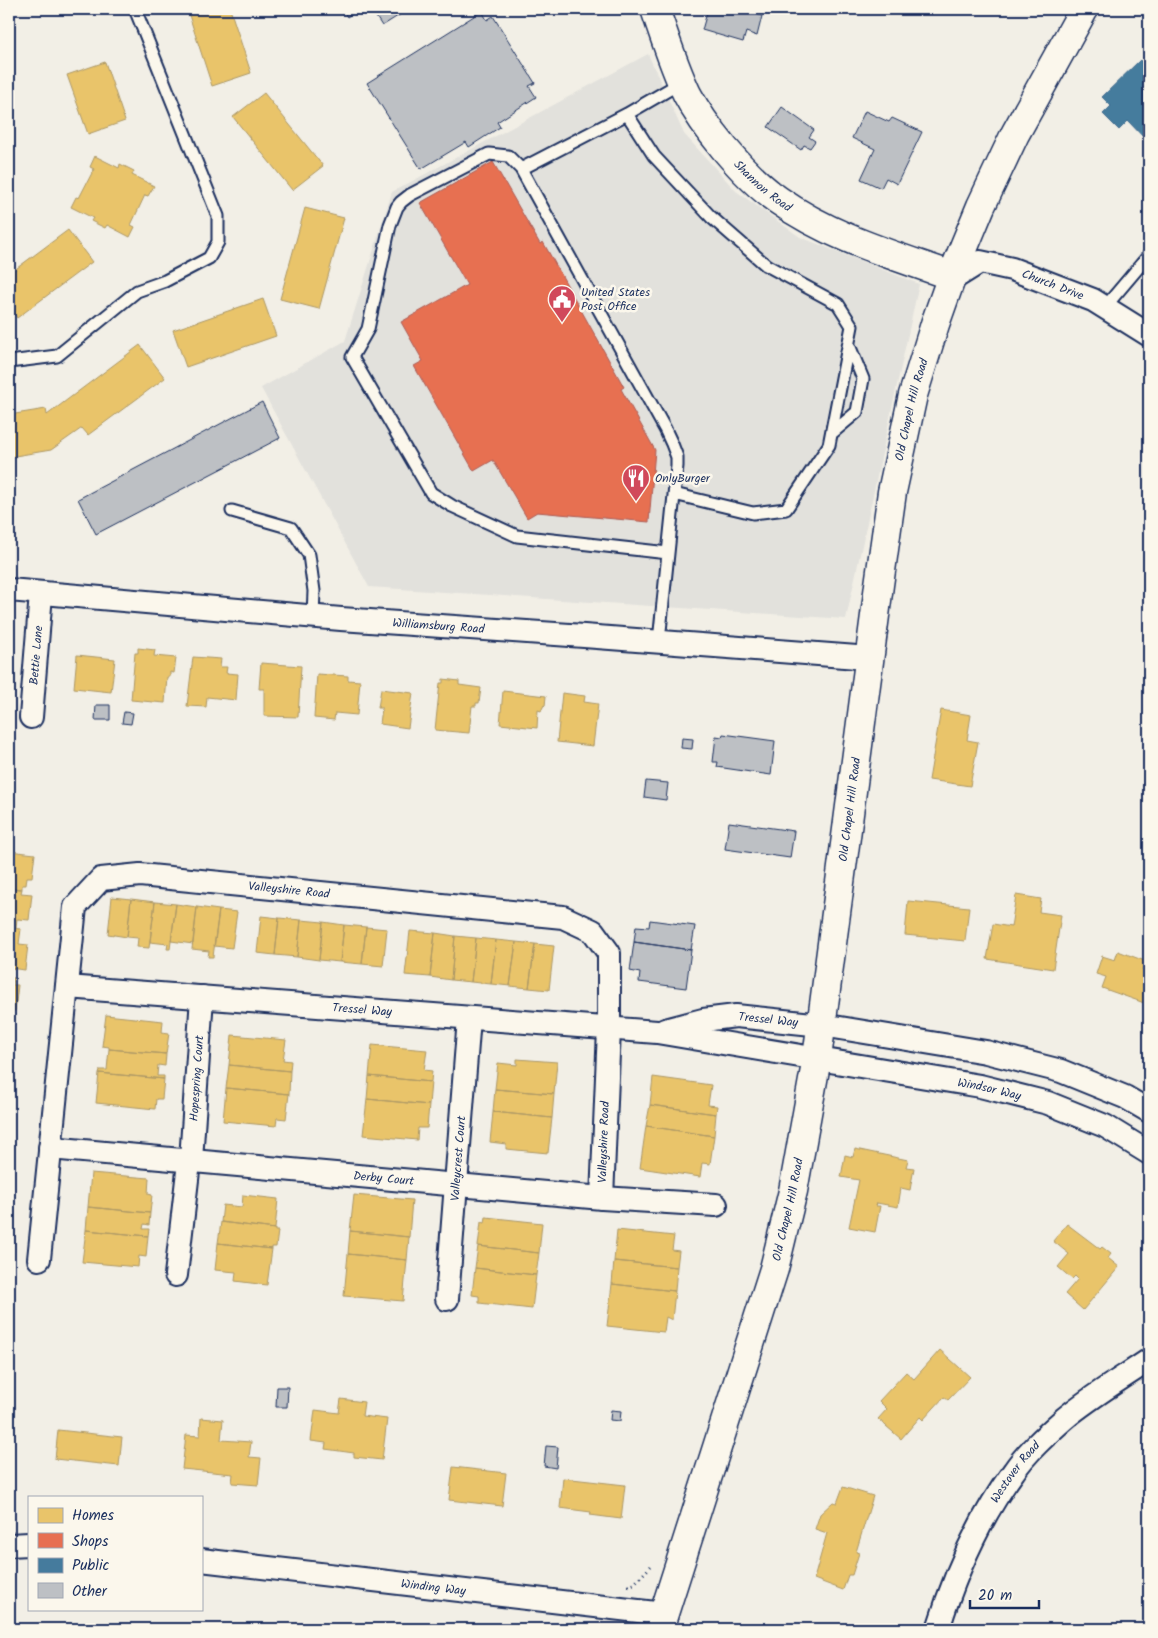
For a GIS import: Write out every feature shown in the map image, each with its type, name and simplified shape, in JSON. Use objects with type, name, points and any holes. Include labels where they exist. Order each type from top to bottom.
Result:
[{"type":"street","name":"Shannon Road","points":[[655,9],[688,96],[710,131],[735,162],[762,187],[778,200],[812,221],[848,238],[952,276]]},
{"type":"street","name":"Old Chapel Hill Road","points":[[662,1622],[774,1269],[793,1190],[822,1025],[892,492],[913,396],[952,276],[981,206],[1015,134],[1082,9]]},
{"type":"street","name":"Church Drive","points":[[952,276],[956,278],[980,262],[1012,269],[1093,300],[1149,335]]},
{"type":"street","name":"Williamsburg Road","points":[[9,590],[313,617],[870,658]]},
{"type":"street","name":"Bettie Lane","points":[[30,717],[41,594]]},
{"type":"street","name":"Valleyshire Road","points":[[39,1259],[75,907],[101,879],[140,875],[563,916],[593,931],[609,953],[609,1029],[602,1198]]},
{"type":"street","name":"Tressel Way","points":[[67,987],[657,1032],[817,1058]]},
{"type":"street","name":"Hopespring Court","points":[[176,1275],[188,1171],[191,1160],[202,997]]},
{"type":"street","name":"Tressel Way","points":[[657,1032],[703,1020],[736,1016],[822,1025]]},
{"type":"street","name":"Valleycrest Court","points":[[446,1299],[468,1018]]},
{"type":"street","points":[[822,1025],[986,1052],[1061,1071],[1125,1097],[1149,1111]]},
{"type":"street","name":"Windsor Way","points":[[817,1058],[980,1086],[1048,1103],[1105,1126],[1149,1153]]},
{"type":"street","name":"Derby Court","points":[[50,1148],[602,1198],[716,1205]]},
{"type":"street","name":"Westover Road","points":[[938,1629],[948,1597],[976,1532],[1014,1470],[1065,1419],[1149,1360]]},
{"type":"street","points":[[9,1545],[28,1544]]},
{"type":"street","name":"Winding Way","points":[[202,1560],[662,1622]]},
{"type":"lane","points":[[9,362],[57,356],[136,291],[165,281],[209,258],[218,242],[218,216],[135,9]]},
{"type":"lane","points":[[521,169],[627,114],[682,82]]},
{"type":"lane","points":[[627,114],[654,156],[711,218],[766,265],[838,304],[852,326],[829,445],[786,509],[753,513],[674,494]]},
{"type":"lane","points":[[659,642],[674,494],[676,458],[672,444],[637,376],[521,169],[508,156],[489,154],[410,195],[397,208],[390,226],[368,328],[352,357],[431,493],[452,506],[517,536],[668,553]]},
{"type":"lane","points":[[1105,307],[1149,255]]},
{"type":"lane","points":[[832,433],[857,412],[863,379],[849,345]]},
{"type":"lane","points":[[232,511],[291,528],[309,555],[314,591],[313,617]]},
{"type":"path","points":[[626,1586],[634,1584],[657,1561]]},
{"type":"shaded area","points":[[648,54],[684,134],[736,191],[800,237],[919,284],[846,619],[369,587],[261,388],[345,341],[392,192]]},
{"type":"building: Homes","points":[[187,9],[230,9],[251,73],[212,86]]},
{"type":"building: Homes","points":[[105,62],[125,121],[88,134],[67,75]]},
{"type":"building: Homes","points":[[264,93],[323,166],[292,190],[233,117]]},
{"type":"building: Homes","points":[[95,156],[119,168],[120,164],[134,171],[132,175],[154,186],[148,196],[145,195],[131,225],[135,227],[130,237],[107,225],[105,228],[91,221],[93,218],[71,207],[76,197],[79,198],[94,169],[90,167]]},
{"type":"building: Homes","points":[[305,208],[344,218],[319,309],[280,299]]},
{"type":"building: Homes","points":[[68,230],[92,262],[17,318],[9,306],[9,274]]},
{"type":"building: Homes","points":[[263,299],[276,336],[186,367],[173,330]]},
{"type":"building: Homes","points":[[140,345],[165,378],[88,435],[82,428],[51,450],[9,457],[9,415],[46,409],[47,415]]},
{"type":"building: Homes","points":[[138,648],[155,650],[154,656],[176,658],[174,673],[170,672],[170,677],[167,677],[165,703],[131,700],[135,653],[138,653]]},
{"type":"building: Homes","points":[[77,655],[115,659],[111,692],[74,688]]},
{"type":"building: Homes","points":[[193,657],[221,659],[220,667],[227,667],[226,673],[238,674],[236,700],[207,697],[206,707],[187,706]]},
{"type":"building: Homes","points":[[261,663],[301,666],[298,717],[264,716],[264,689],[259,689]]},
{"type":"building: Homes","points":[[317,674],[348,676],[348,680],[360,681],[357,715],[335,713],[334,720],[314,718]]},
{"type":"building: Homes","points":[[443,679],[459,681],[459,685],[481,688],[479,703],[476,703],[476,706],[472,706],[469,733],[435,730],[440,683],[443,683]]},
{"type":"building: Homes","points":[[381,689],[413,693],[408,728],[380,724],[382,708],[378,708]]},
{"type":"building: Homes","points":[[503,691],[546,696],[545,706],[541,711],[538,710],[537,728],[500,724]]},
{"type":"building: Homes","points":[[562,693],[585,696],[584,702],[598,704],[593,746],[557,742]]},
{"type":"building: Homes","points":[[941,710],[971,715],[967,740],[978,742],[970,786],[929,780]]},
{"type":"building: Homes","points":[[9,851],[35,854],[32,877],[27,877],[26,885],[22,885],[22,889],[9,888]]},
{"type":"building: Homes","points":[[9,888],[22,889],[21,893],[32,894],[29,920],[17,919],[16,928],[9,928]]},
{"type":"building: Homes","points":[[1016,895],[1041,899],[1039,912],[1061,915],[1053,969],[987,959],[993,924],[1011,927]]},
{"type":"building: Homes","points":[[112,897],[131,899],[127,937],[108,934]]},
{"type":"building: Homes","points":[[131,899],[155,902],[149,948],[137,947],[138,938],[127,937]]},
{"type":"building: Homes","points":[[908,901],[969,907],[965,941],[905,935]]},
{"type":"building: Homes","points":[[155,902],[176,904],[170,949],[167,949],[168,944],[150,942]]},
{"type":"building: Homes","points":[[176,904],[197,907],[193,944],[171,941]]},
{"type":"building: Homes","points":[[197,907],[219,910],[213,957],[208,957],[209,951],[192,949]]},
{"type":"building: Homes","points":[[219,910],[237,912],[232,948],[214,946]]},
{"type":"building: Homes","points":[[261,916],[279,918],[275,955],[257,953]]},
{"type":"building: Homes","points":[[279,918],[301,920],[297,957],[275,955]]},
{"type":"building: Homes","points":[[301,920],[323,922],[319,960],[297,957]]},
{"type":"building: Homes","points":[[323,922],[344,925],[340,962],[319,960]]},
{"type":"building: Homes","points":[[344,925],[366,927],[362,964],[340,962]]},
{"type":"building: Homes","points":[[366,927],[387,929],[383,966],[362,964]]},
{"type":"building: Homes","points":[[9,928],[21,929],[19,944],[28,945],[25,970],[9,968]]},
{"type":"building: Homes","points":[[410,931],[435,933],[430,977],[405,975]]},
{"type":"building: Homes","points":[[435,933],[455,936],[451,980],[430,977]]},
{"type":"building: Homes","points":[[455,936],[476,938],[471,982],[451,980]]},
{"type":"building: Homes","points":[[476,938],[496,940],[491,984],[471,982]]},
{"type":"building: Homes","points":[[496,940],[516,942],[510,986],[491,984]]},
{"type":"building: Homes","points":[[516,942],[535,944],[529,988],[510,986]]},
{"type":"building: Homes","points":[[535,944],[554,946],[549,990],[529,988]]},
{"type":"building: Homes","points":[[1118,951],[1145,961],[1142,970],[1149,972],[1146,981],[1149,982],[1149,999],[1147,1004],[1102,988],[1106,977],[1096,974],[1102,956],[1115,960]]},
{"type":"building: Homes","points":[[9,977],[14,978],[13,985],[18,985],[15,1011],[9,1010]]},
{"type":"building: Homes","points":[[106,1015],[163,1021],[162,1032],[169,1033],[166,1054],[109,1049],[109,1047],[102,1046]]},
{"type":"building: Homes","points":[[232,1035],[286,1040],[283,1060],[291,1061],[290,1071],[229,1065]]},
{"type":"building: Homes","points":[[372,1045],[427,1050],[424,1070],[432,1071],[431,1082],[369,1076]]},
{"type":"building: Homes","points":[[109,1049],[166,1054],[165,1066],[158,1065],[157,1076],[164,1076],[164,1079],[99,1073],[100,1070],[107,1070]]},
{"type":"building: Homes","points":[[517,1059],[557,1062],[554,1094],[495,1089],[498,1063],[517,1065]]},
{"type":"building: Homes","points":[[229,1065],[290,1071],[289,1094],[226,1088]]},
{"type":"building: Homes","points":[[99,1073],[164,1079],[162,1099],[156,1099],[155,1109],[96,1103]]},
{"type":"building: Homes","points":[[369,1076],[431,1082],[429,1105],[367,1099]]},
{"type":"building: Homes","points":[[653,1077],[711,1085],[708,1105],[717,1106],[716,1114],[650,1105]]},
{"type":"building: Homes","points":[[226,1088],[289,1094],[286,1119],[277,1118],[276,1126],[223,1121]]},
{"type":"building: Homes","points":[[495,1089],[554,1094],[552,1118],[493,1112]]},
{"type":"building: Homes","points":[[367,1099],[429,1105],[427,1128],[418,1128],[417,1140],[363,1135]]},
{"type":"building: Homes","points":[[650,1105],[716,1114],[714,1136],[646,1126]]},
{"type":"building: Homes","points":[[493,1112],[552,1118],[548,1153],[506,1149],[506,1144],[490,1142]]},
{"type":"building: Homes","points":[[646,1126],[714,1136],[710,1164],[702,1163],[700,1177],[640,1168]]},
{"type":"building: Homes","points":[[855,1149],[908,1160],[906,1167],[914,1168],[910,1190],[901,1188],[898,1207],[877,1203],[876,1206],[880,1206],[875,1232],[849,1227],[859,1180],[841,1177],[845,1155],[853,1157]]},
{"type":"building: Homes","points":[[91,1173],[149,1178],[148,1194],[152,1195],[150,1213],[88,1207]]},
{"type":"building: Homes","points":[[243,1195],[278,1199],[275,1229],[221,1222],[223,1205],[242,1207]]},
{"type":"building: Homes","points":[[354,1195],[412,1200],[409,1237],[350,1231]]},
{"type":"building: Homes","points":[[88,1207],[150,1213],[149,1225],[144,1224],[143,1229],[149,1229],[148,1236],[86,1230]]},
{"type":"building: Homes","points":[[486,1217],[542,1223],[539,1253],[478,1246],[481,1222],[485,1223]]},
{"type":"building: Homes","points":[[221,1222],[275,1229],[275,1231],[278,1231],[276,1247],[272,1247],[272,1249],[218,1243]]},
{"type":"building: Homes","points":[[1067,1224],[1100,1249],[1102,1247],[1111,1254],[1108,1258],[1119,1267],[1083,1310],[1065,1294],[1078,1279],[1075,1276],[1072,1279],[1058,1267],[1069,1254],[1053,1241]]},
{"type":"building: Homes","points":[[86,1230],[148,1236],[146,1257],[139,1256],[138,1267],[82,1262]]},
{"type":"building: Homes","points":[[617,1230],[674,1236],[672,1250],[679,1251],[677,1267],[614,1261]]},
{"type":"building: Homes","points":[[350,1231],[409,1237],[407,1260],[348,1254]]},
{"type":"building: Homes","points":[[218,1243],[272,1249],[267,1285],[235,1281],[236,1272],[215,1270]]},
{"type":"building: Homes","points":[[478,1246],[539,1253],[536,1275],[475,1268]]},
{"type":"building: Homes","points":[[348,1254],[407,1260],[403,1301],[344,1296]]},
{"type":"building: Homes","points":[[614,1261],[677,1267],[675,1291],[612,1284]]},
{"type":"building: Homes","points":[[475,1268],[536,1275],[532,1309],[479,1303],[479,1296],[472,1295]]},
{"type":"building: Homes","points":[[612,1284],[675,1291],[672,1320],[666,1317],[664,1332],[607,1326]]},
{"type":"building: Homes","points":[[940,1350],[970,1377],[948,1400],[944,1397],[923,1420],[920,1417],[901,1439],[878,1419],[887,1409],[879,1401],[906,1372],[914,1379]]},
{"type":"building: Homes","points":[[341,1399],[364,1402],[362,1416],[387,1419],[382,1460],[354,1457],[354,1453],[325,1449],[326,1443],[311,1441],[315,1410],[339,1413]]},
{"type":"building: Homes","points":[[201,1418],[223,1420],[221,1440],[251,1442],[249,1457],[261,1458],[258,1485],[232,1483],[233,1474],[182,1469],[186,1435],[200,1436]]},
{"type":"building: Homes","points":[[58,1430],[122,1437],[119,1466],[55,1459]]},
{"type":"building: Homes","points":[[453,1467],[506,1473],[502,1506],[449,1500]]},
{"type":"building: Homes","points":[[563,1478],[625,1485],[621,1519],[590,1515],[591,1512],[560,1508]]},
{"type":"building: Homes","points":[[843,1487],[873,1496],[856,1552],[859,1553],[852,1575],[848,1575],[843,1590],[814,1579],[827,1533],[815,1529],[820,1514],[833,1502],[837,1503]]},
{"type":"building: Shops","points":[[493,162],[540,244],[543,242],[624,387],[621,389],[655,450],[649,522],[537,512],[527,518],[493,460],[474,471],[414,366],[423,361],[401,322],[467,285],[420,203]]},
{"type":"building: Public","points":[[1140,60],[1147,68],[1149,66],[1149,143],[1128,121],[1119,130],[1103,114],[1111,106],[1102,97]]},
{"type":"building: Other","points":[[342,9],[359,9],[347,17]]},
{"type":"building: Other","points":[[371,9],[409,9],[382,26]]},
{"type":"building: Other","points":[[708,9],[752,9],[751,12],[762,16],[757,36],[746,32],[743,42],[702,30]]},
{"type":"building: Other","points":[[482,11],[487,20],[493,16],[535,83],[529,86],[536,97],[497,122],[500,127],[469,147],[466,142],[421,169],[367,83]]},
{"type":"building: Other","points":[[782,107],[814,130],[809,137],[815,141],[810,148],[804,145],[801,150],[768,127]]},
{"type":"building: Other","points":[[865,111],[889,122],[892,118],[922,132],[897,184],[886,178],[881,188],[861,179],[875,149],[852,138]]},
{"type":"building: Other","points":[[262,402],[280,438],[96,534],[78,499]]},
{"type":"building: Other","points":[[96,705],[110,705],[110,720],[95,720]]},
{"type":"building: Other","points":[[124,712],[133,713],[131,724],[122,723]]},
{"type":"building: Other","points":[[723,734],[775,741],[771,775],[717,767],[718,762],[713,762],[716,736],[722,737]]},
{"type":"building: Other","points":[[682,738],[693,739],[692,749],[681,748]]},
{"type":"building: Other","points":[[646,781],[668,783],[666,800],[644,797]]},
{"type":"building: Other","points":[[729,822],[794,831],[790,858],[725,849]]},
{"type":"building: Other","points":[[650,920],[695,926],[691,950],[634,942],[636,926],[649,927]]},
{"type":"building: Other","points":[[634,942],[691,950],[686,988],[639,982],[640,973],[630,971]]},
{"type":"building: Other","points":[[277,1387],[288,1387],[287,1407],[276,1407]]},
{"type":"building: Other","points":[[611,1410],[621,1411],[620,1421],[610,1420]]},
{"type":"building: Other","points":[[546,1446],[558,1447],[556,1468],[544,1466]]},
{"type":"place","name":"United States Post Office","points":[[562,323]]},
{"type":"place","name":"OnlyBurger","points":[[636,502]]}]
